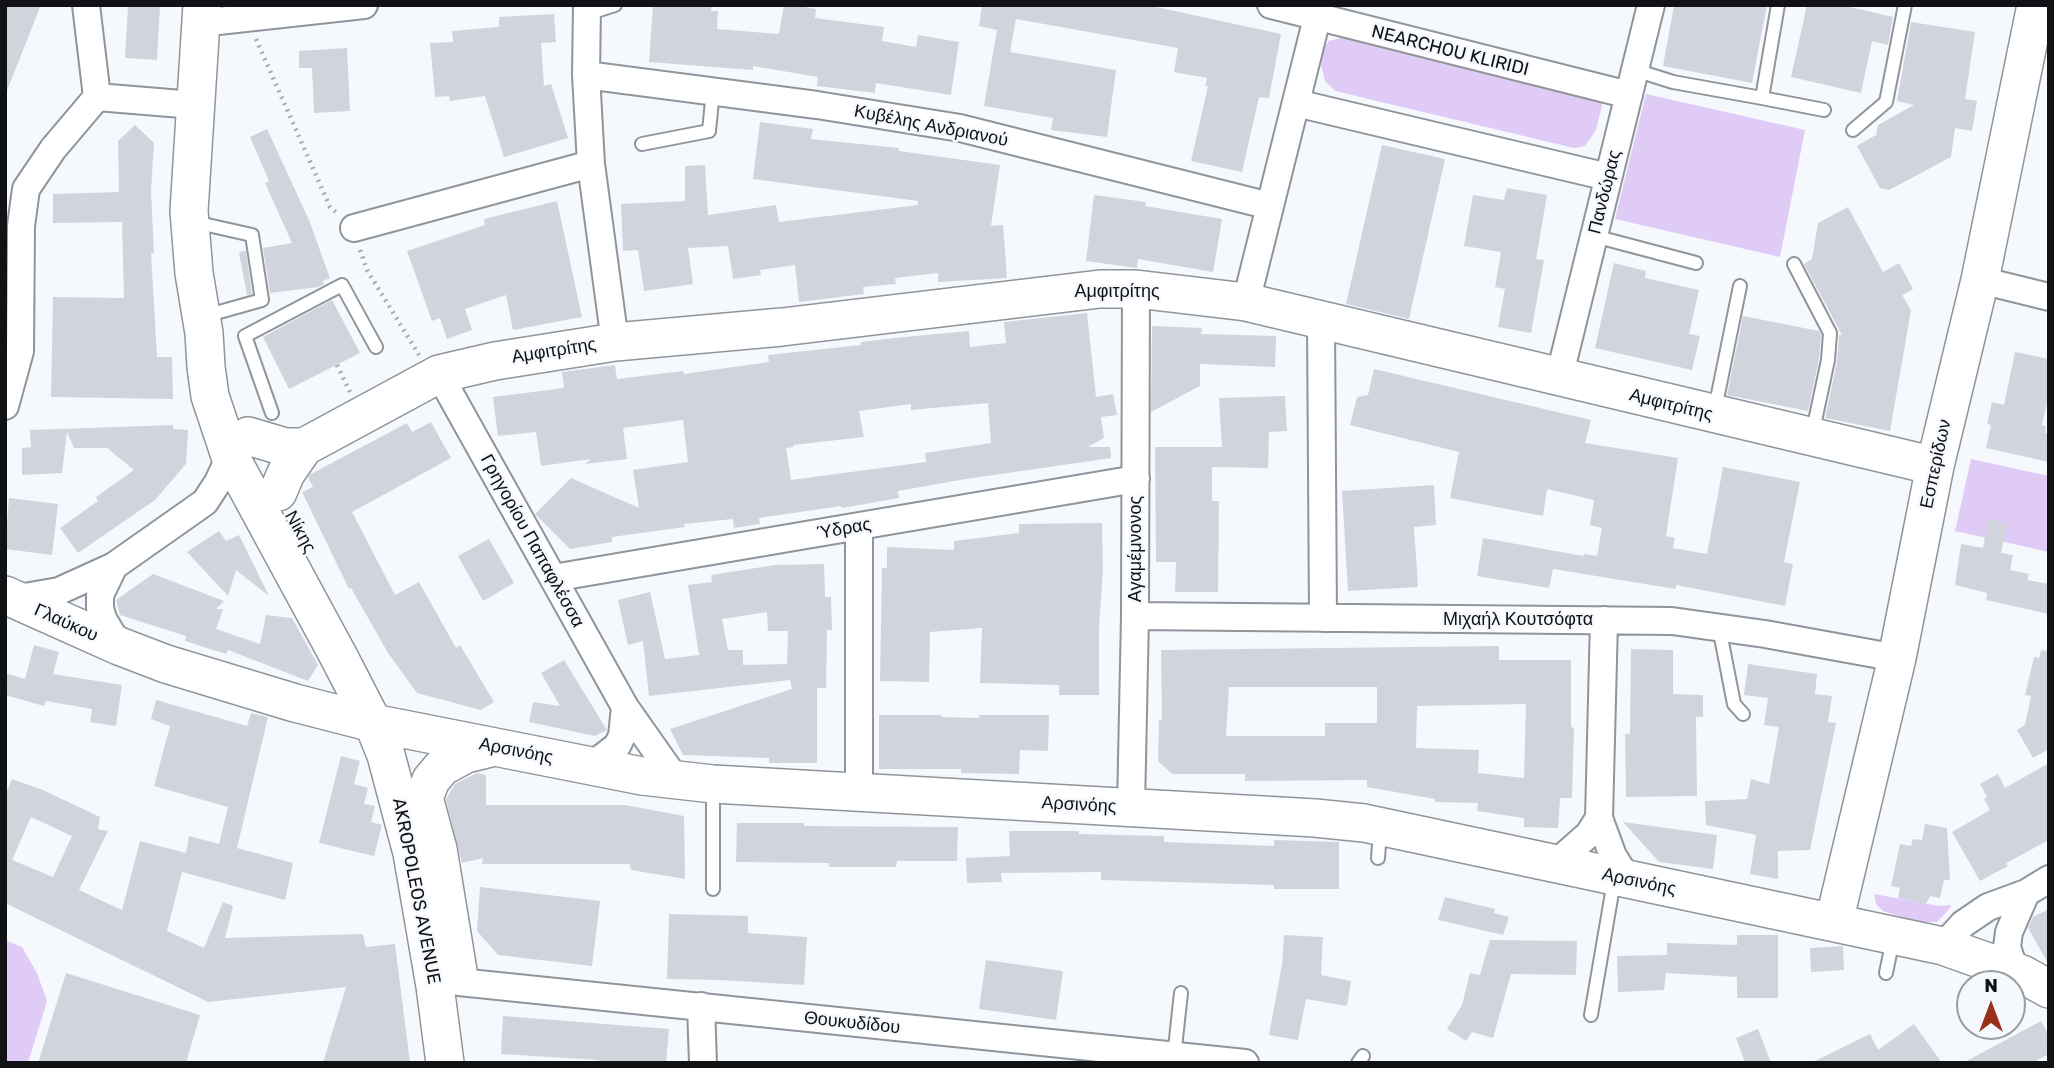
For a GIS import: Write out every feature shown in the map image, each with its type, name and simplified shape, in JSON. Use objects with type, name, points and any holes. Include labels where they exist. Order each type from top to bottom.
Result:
[{"type":"main road","name":"Εσπερίδων","points":[[1834,922],[1897,658],[1935,466],[1980,280],[2034,6]]},
{"type":"main road","name":"Νίκης","points":[[201,14],[194,105],[190,222],[194,273],[203,325],[221,360],[250,435],[267,499],[339,657],[387,726]]},
{"type":"main road","name":"Αμφιτρίτης","points":[[267,499],[304,447],[435,375],[495,361],[615,342],[782,327],[1089,290],[1136,289],[1246,302],[1935,466]]},
{"type":"main road","points":[[250,435],[285,447],[304,447]]},
{"type":"main road","name":"Νίκης","points":[[267,499],[338,602],[387,726]]},
{"type":"main road","name":"Γλαύκου","points":[[9,597],[120,646]]},
{"type":"main road","name":"Αρσινόης","points":[[120,646],[166,664],[295,703],[387,726],[677,781],[1315,818],[1379,842],[1555,864],[1894,935],[1983,959],[2036,982]]},
{"type":"main road","points":[[295,703],[319,692],[326,685],[339,657]]},
{"type":"main road","name":"AKROPOLEOS AVENUE","points":[[387,726],[424,798],[438,849],[459,982],[468,1063]]},
{"type":"main road","name":"AKROPOLEOS AVENUE","points":[[387,726],[395,781],[412,853],[435,986],[445,1063]]},
{"type":"main road","points":[[424,798],[431,780],[442,767],[466,754],[494,747]]},
{"type":"street","points":[[5,406],[9,377],[20,351],[21,226],[26,189],[53,149],[97,97],[86,5]]},
{"type":"street","points":[[201,14],[247,18],[363,5]]},
{"type":"street","name":"NEARCHOU KLIRIDI","points":[[1271,5],[1317,18],[1632,82]]},
{"type":"street","name":"Πανδώρας","points":[[1559,378],[1651,5]]},
{"type":"street","points":[[587,9],[586,75],[591,164],[615,342]]},
{"type":"street","points":[[1246,302],[1317,18]]},
{"type":"street","name":"Κυβέλης Ανδριανού","points":[[586,75],[817,105],[960,128],[1270,206]]},
{"type":"street","points":[[97,97],[194,105]]},
{"type":"street","points":[[1296,103],[1608,177]]},
{"type":"street","points":[[354,228],[591,164]]},
{"type":"street","points":[[1980,280],[2049,297]]},
{"type":"street","name":"Αγαμέμνονος","points":[[1131,808],[1135,616],[1136,289]]},
{"type":"street","points":[[1321,322],[1323,618]]},
{"type":"street","name":"Γρηγορίου Παπαφλέσσα","points":[[435,375],[625,707],[677,781]]},
{"type":"street","points":[[9,597],[59,591],[114,566],[205,502],[250,435]]},
{"type":"street","name":"Ύδρας","points":[[553,578],[1136,479]]},
{"type":"street","points":[[205,502],[267,499]]},
{"type":"street","points":[[859,527],[859,792]]},
{"type":"street","points":[[114,566],[100,596],[100,608],[103,619],[120,646]]},
{"type":"street","name":"Μιχαήλ Κουτσόφτα","points":[[1135,616],[1672,621],[1719,626],[1897,658]]},
{"type":"street","points":[[1604,620],[1599,818],[1621,878]]},
{"type":"street","points":[[591,766],[617,746],[622,736],[625,707]]},
{"type":"street","points":[[1555,864],[1589,834],[1599,818]]},
{"type":"street","points":[[1942,946],[1963,924],[1988,907],[2038,886]]},
{"type":"street","points":[[2036,982],[2012,962],[2007,947],[2008,932],[2038,886]]},
{"type":"street","name":"Θουκυδίδου","points":[[459,982],[701,1006],[1023,1052],[1174,1057],[1245,1063]]},
{"type":"street","points":[[701,1006],[703,1063]]},
{"type":"lane","points":[[587,9],[615,5]]},
{"type":"lane","points":[[1762,98],[1778,5]]},
{"type":"lane","points":[[1853,130],[1886,102],[1905,5]]},
{"type":"lane","points":[[1632,82],[1674,82],[1824,110]]},
{"type":"lane","points":[[642,144],[709,131],[713,91]]},
{"type":"lane","points":[[190,222],[252,235],[262,300],[203,325]]},
{"type":"lane","points":[[1594,236],[1696,263]]},
{"type":"lane","points":[[1794,264],[1830,333],[1828,360],[1811,437]]},
{"type":"lane","points":[[250,435],[245,336],[342,285],[376,348]]},
{"type":"lane","points":[[1713,415],[1740,286]]},
{"type":"lane","points":[[1719,626],[1734,704],[1743,714]]},
{"type":"lane","points":[[713,784],[713,889]]},
{"type":"lane","points":[[1591,1015],[1621,878]]},
{"type":"lane","points":[[1886,973],[1894,935]]},
{"type":"lane","points":[[1174,1057],[1181,993]]},
{"type":"path","points":[[247,18],[330,207],[354,228],[367,270],[435,375]]},
{"type":"shaded area","points":[[1345,37],[1603,101],[1596,130],[1585,146],[1574,148],[1335,91],[1325,81],[1320,60],[1322,50],[1329,41]]},
{"type":"shaded area","points":[[1646,94],[1805,130],[1780,257],[1615,219]]},
{"type":"shaded area","points":[[1971,459],[2049,476],[2049,552],[1955,531]]},
{"type":"shaded area","points":[[1874,894],[1939,906],[1951,905],[1937,922],[1918,922],[1883,911],[1876,904]]},
{"type":"shaded area","points":[[5,940],[22,947],[37,973],[47,1001],[28,1063],[5,1063]]},
{"type":"building","points":[[8,5],[41,5],[6,93],[5,13]]},
{"type":"building","points":[[128,5],[160,5],[157,60],[125,58]]},
{"type":"building","points":[[653,5],[712,5],[711,11],[718,11],[717,29],[779,34],[784,5],[793,5],[816,9],[815,18],[884,27],[882,41],[916,47],[918,35],[959,42],[951,95],[876,83],[875,93],[817,86],[818,77],[753,66],[753,70],[649,62]]},
{"type":"building","points":[[982,5],[1147,5],[1281,34],[1269,98],[1259,97],[1242,172],[1191,161],[1208,86],[1205,86],[1207,78],[1174,72],[1178,48],[1016,19],[1010,52],[1116,70],[1107,137],[1051,130],[1053,118],[984,106],[997,30],[979,26]]},
{"type":"building","points":[[1674,5],[1767,5],[1752,83],[1663,66]]},
{"type":"building","points":[[1807,5],[1841,5],[1893,17],[1888,45],[1872,41],[1861,93],[1791,77]]},
{"type":"building","points":[[554,14],[556,42],[541,43],[544,86],[551,84],[568,138],[504,157],[485,96],[450,101],[449,96],[435,97],[430,43],[453,42],[452,31],[499,27],[499,17]]},
{"type":"building","points":[[1911,22],[1975,32],[1965,99],[1977,101],[1972,131],[1955,128],[1951,157],[1889,190],[1880,188],[1857,146],[1876,135],[1878,125],[1914,105],[1897,101]]},
{"type":"building","points":[[347,48],[350,111],[314,113],[312,68],[299,68],[299,51]]},
{"type":"building","points":[[760,122],[813,129],[811,139],[899,148],[899,151],[1000,165],[991,226],[1003,225],[1007,278],[938,282],[938,273],[895,278],[896,284],[863,287],[864,294],[799,302],[795,265],[760,270],[761,275],[733,279],[728,246],[688,248],[693,284],[644,291],[638,250],[623,251],[621,204],[685,201],[685,166],[705,165],[708,215],[776,205],[779,222],[918,205],[918,201],[753,179]]},
{"type":"building","points":[[135,125],[154,143],[151,191],[154,253],[151,253],[157,357],[172,357],[173,399],[51,397],[53,297],[124,298],[122,222],[53,223],[53,194],[119,192],[118,141]]},
{"type":"building","points":[[267,129],[309,220],[330,278],[323,281],[324,284],[319,287],[270,293],[263,248],[292,243],[265,183],[269,181],[250,137]]},
{"type":"building","points":[[1382,145],[1445,159],[1409,319],[1346,304]]},
{"type":"building","points":[[1507,188],[1547,195],[1536,259],[1544,260],[1531,333],[1498,327],[1505,289],[1495,287],[1501,252],[1464,246],[1473,195],[1504,200]]},
{"type":"building","points":[[1094,195],[1146,202],[1145,206],[1222,219],[1213,272],[1138,259],[1137,268],[1086,261]]},
{"type":"building","points":[[557,201],[582,317],[513,330],[506,295],[465,309],[472,330],[447,339],[440,318],[432,321],[407,251],[485,225],[484,219]]},
{"type":"building","points":[[1848,207],[1883,272],[1899,263],[1913,289],[1902,295],[1911,310],[1890,431],[1825,418],[1837,362],[1839,335],[1842,335],[1804,264],[1812,259],[1818,223]]},
{"type":"building","points":[[246,251],[252,294],[247,295],[239,252]]},
{"type":"building","points":[[1614,263],[1646,271],[1645,278],[1699,290],[1689,334],[1700,336],[1692,370],[1595,348]]},
{"type":"building","points":[[332,300],[360,353],[289,389],[263,337]]},
{"type":"building","points":[[1087,313],[1096,397],[1113,394],[1117,415],[1101,417],[1104,438],[1088,447],[1110,447],[1111,458],[898,491],[899,498],[759,518],[760,524],[734,528],[733,519],[684,524],[685,527],[612,537],[612,542],[570,549],[535,514],[571,478],[639,508],[633,470],[688,462],[683,420],[623,428],[627,459],[585,464],[591,459],[541,466],[536,432],[498,436],[493,397],[564,388],[562,372],[615,365],[617,379],[683,371],[684,374],[769,362],[768,355],[969,331],[970,347],[1006,343],[1004,322]],"holes":[[[988,403],[991,443],[925,453],[926,462],[791,480],[786,448],[864,437],[859,411],[911,404],[911,410]]]},
{"type":"building","points":[[1743,316],[1819,331],[1819,359],[1808,411],[1727,395]]},
{"type":"building","points":[[1152,326],[1202,328],[1201,334],[1276,336],[1275,367],[1200,364],[1200,386],[1151,412]]},
{"type":"building","points":[[2015,352],[2049,359],[2049,394],[2042,425],[2046,426],[2045,433],[2049,434],[2049,462],[1986,448],[1991,425],[1987,424],[1992,402],[2004,405]]},
{"type":"building","points":[[1374,369],[1591,420],[1585,443],[1678,458],[1666,536],[1675,538],[1673,548],[1707,554],[1723,467],[1800,482],[1784,562],[1793,564],[1785,606],[1676,585],[1676,589],[1553,569],[1549,588],[1477,576],[1483,538],[1583,556],[1597,556],[1602,528],[1590,525],[1594,500],[1547,489],[1543,516],[1450,498],[1459,452],[1350,425],[1357,397],[1368,395]]},
{"type":"building","points":[[1285,396],[1287,431],[1269,432],[1268,468],[1212,467],[1212,501],[1219,501],[1218,592],[1175,592],[1176,562],[1156,562],[1155,447],[1222,447],[1219,398]]},
{"type":"building","points":[[431,422],[451,458],[352,512],[395,595],[419,582],[456,648],[460,645],[494,702],[481,710],[417,693],[388,653],[351,588],[349,589],[302,492],[313,487],[308,477],[311,474],[407,423],[412,432]]},
{"type":"building","points":[[173,425],[173,429],[188,430],[186,464],[155,500],[78,553],[60,528],[98,501],[96,497],[134,470],[107,448],[74,448],[67,432],[62,473],[22,475],[22,448],[31,447],[30,430]]},
{"type":"building","points":[[1434,485],[1436,525],[1414,527],[1418,587],[1348,591],[1342,491]]},
{"type":"building","points":[[9,498],[58,504],[52,555],[5,549]]},
{"type":"building","points":[[1988,519],[2007,523],[2001,553],[2013,555],[2010,570],[2029,574],[2027,580],[2049,584],[2049,614],[1986,600],[1987,593],[1955,585],[1961,544],[1983,548]]},
{"type":"building","points":[[1102,523],[1099,695],[1059,695],[1059,685],[980,683],[982,628],[930,632],[929,682],[880,681],[882,568],[887,568],[887,547],[954,550],[954,541],[1019,533],[1019,524]]},
{"type":"building","points":[[219,531],[226,541],[239,535],[269,596],[236,570],[228,596],[187,552]]},
{"type":"building","points":[[489,539],[514,583],[483,601],[458,556]]},
{"type":"building","points":[[824,564],[825,597],[831,597],[832,630],[827,630],[826,688],[817,688],[817,763],[769,763],[769,758],[683,755],[670,729],[792,689],[790,680],[649,696],[643,641],[628,645],[618,600],[650,592],[665,659],[699,655],[688,585],[712,582],[711,575],[775,565]],"holes":[[[767,612],[768,631],[788,631],[787,664],[743,665],[743,650],[728,650],[722,619]]]},
{"type":"building","points":[[153,574],[224,601],[216,609],[223,609],[216,629],[260,644],[266,615],[292,618],[318,665],[308,681],[228,650],[226,654],[185,641],[186,636],[120,615],[116,600]]},
{"type":"building","points":[[34,645],[59,652],[53,674],[122,685],[116,726],[90,722],[92,709],[46,701],[44,706],[5,695],[5,673],[25,679]]},
{"type":"building","points":[[1499,646],[1499,660],[1571,660],[1571,727],[1574,728],[1572,798],[1560,798],[1558,828],[1524,827],[1524,818],[1477,811],[1478,803],[1435,802],[1435,799],[1367,787],[1367,780],[1245,781],[1245,774],[1172,774],[1158,761],[1159,720],[1162,720],[1161,650]],"holes":[[[1229,687],[1377,687],[1377,723],[1325,723],[1325,736],[1226,736]],[[1526,704],[1524,778],[1478,773],[1479,750],[1416,748],[1417,706]]]},
{"type":"building","points":[[1631,649],[1673,650],[1673,694],[1703,695],[1703,717],[1696,717],[1697,796],[1626,797],[1625,734],[1630,734]]},
{"type":"building","points":[[2041,650],[2049,651],[2049,749],[2033,758],[2017,730],[2025,725],[2031,696],[2025,695],[2034,657],[2039,658]]},
{"type":"building","points":[[564,660],[607,730],[595,736],[529,722],[533,702],[560,706],[541,673]]},
{"type":"building","points":[[1748,664],[1817,674],[1815,694],[1832,696],[1828,722],[1836,723],[1810,850],[1778,851],[1778,879],[1750,874],[1756,835],[1706,825],[1705,801],[1747,799],[1751,779],[1769,784],[1779,727],[1764,725],[1768,698],[1744,695]]},
{"type":"building","points":[[156,700],[247,726],[251,713],[268,717],[237,848],[293,863],[285,900],[182,872],[167,931],[204,948],[223,902],[233,906],[225,938],[363,934],[366,947],[395,944],[410,1063],[323,1063],[346,987],[208,1002],[5,903],[5,796],[12,779],[43,790],[100,817],[98,829],[108,831],[79,890],[122,910],[140,841],[186,853],[189,836],[219,844],[228,807],[154,786],[170,726],[151,719]],"holes":[[[31,817],[72,836],[53,877],[12,860]]]},
{"type":"building","points":[[879,715],[979,718],[979,715],[1049,715],[1048,751],[1020,750],[1019,774],[961,773],[961,769],[879,769]]},
{"type":"building","points":[[341,756],[360,761],[354,784],[368,788],[364,804],[375,806],[371,822],[382,825],[374,856],[319,843]]},
{"type":"building","points":[[2049,763],[2049,840],[2006,863],[2008,866],[1980,881],[1952,832],[1990,810],[1980,784],[1998,774],[2005,788]]},
{"type":"building","points":[[477,773],[486,775],[486,805],[625,805],[684,816],[685,879],[631,870],[630,864],[482,864],[483,858],[462,863],[446,799],[455,784]]},
{"type":"building","points":[[1623,822],[1717,835],[1713,869],[1659,862]]},
{"type":"building","points":[[737,823],[958,827],[957,861],[897,861],[896,867],[736,862]]},
{"type":"building","points":[[1925,824],[1947,828],[1950,880],[1944,880],[1940,898],[1930,896],[1926,904],[1898,898],[1900,888],[1891,886],[1900,844],[1911,846],[1913,839],[1922,840]]},
{"type":"building","points":[[1009,831],[1079,831],[1079,834],[1164,836],[1164,842],[1274,846],[1274,840],[1339,842],[1339,889],[1274,889],[1274,885],[1101,880],[1101,872],[1001,873],[1002,882],[967,883],[966,858],[1010,856]]},
{"type":"building","points":[[480,887],[600,901],[592,966],[498,955],[477,931]]},
{"type":"building","points":[[1445,897],[1495,909],[1494,913],[1509,917],[1503,935],[1438,920]]},
{"type":"building","points":[[2049,909],[2049,965],[2028,928],[2033,917]]},
{"type":"building","points":[[669,914],[748,916],[748,933],[807,937],[804,985],[667,979]]},
{"type":"building","points":[[1284,935],[1323,937],[1321,975],[1351,981],[1347,1006],[1306,999],[1298,1040],[1269,1035],[1282,965]]},
{"type":"building","points":[[1737,935],[1778,935],[1778,998],[1737,998],[1737,977],[1666,973],[1664,990],[1618,992],[1617,956],[1667,955],[1667,943],[1737,945]]},
{"type":"building","points":[[1490,940],[1577,941],[1576,975],[1511,974],[1493,1038],[1472,1032],[1466,1041],[1447,1029],[1462,1005],[1470,973],[1480,975]]},
{"type":"building","points":[[1843,946],[1844,970],[1811,972],[1810,948]]},
{"type":"building","points":[[986,960],[1063,971],[1056,1020],[979,1009]]},
{"type":"building","points":[[66,973],[200,1015],[186,1063],[38,1063]]},
{"type":"building","points":[[503,1016],[669,1029],[666,1063],[598,1062],[599,1060],[501,1054]]},
{"type":"building","points":[[2041,1021],[2049,1035],[2049,1054],[2032,1063],[1963,1063],[2006,1040],[2026,1040],[2026,1029]]},
{"type":"building","points":[[1914,1024],[1942,1063],[1811,1063],[1870,1034],[1878,1050]]},
{"type":"building","points":[[1758,1029],[1771,1063],[1745,1063],[1736,1038]]}]
